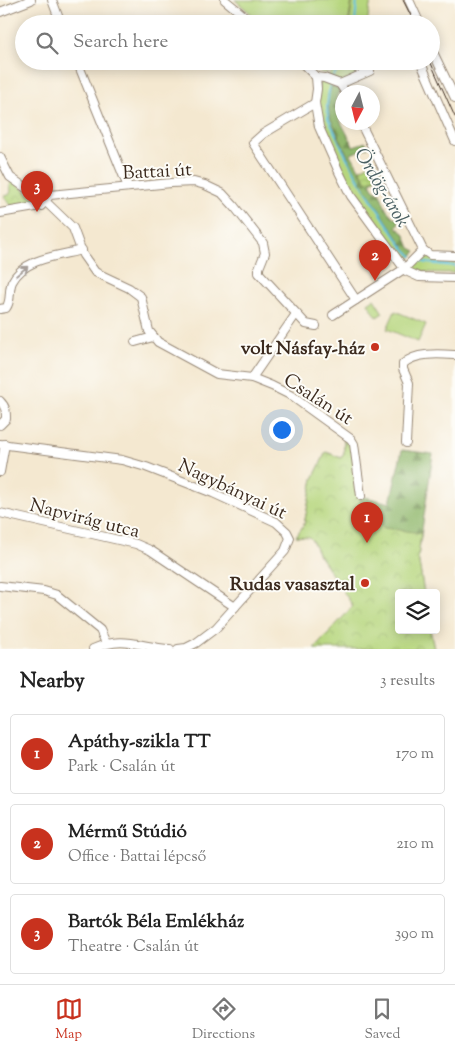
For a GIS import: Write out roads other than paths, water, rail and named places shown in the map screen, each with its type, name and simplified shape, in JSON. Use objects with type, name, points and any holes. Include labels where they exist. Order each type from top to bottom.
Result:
[{"type":"street","points":[[0,12],[30,0]]},
{"type":"street","points":[[52,0],[58,15]]},
{"type":"street","points":[[225,0],[243,15]]},
{"type":"street","points":[[408,0],[416,15]]},
{"type":"street","points":[[440,67],[455,98]]},
{"type":"street","points":[[81,70],[128,187]]},
{"type":"street","points":[[311,70],[320,77],[340,84],[370,72]]},
{"type":"street","points":[[424,70],[455,141]]},
{"type":"street","points":[[320,77],[315,103],[319,127],[351,196],[412,274],[419,277],[455,278]]},
{"type":"street","points":[[434,93],[448,84]]},
{"type":"street","points":[[315,103],[263,134],[253,143],[356,300]]},
{"type":"street","points":[[364,130],[421,252],[430,255],[455,256]]},
{"type":"street","points":[[0,157],[10,177],[46,202],[73,228],[82,250],[95,272],[129,288],[142,297],[153,337],[135,342]]},
{"type":"street","name":"Battai út","points":[[46,202],[50,195],[194,182],[205,185],[222,193],[264,246],[266,254],[259,268],[259,273],[296,314]]},
{"type":"street","points":[[0,213],[41,206],[46,202]]},
{"type":"street","points":[[0,309],[6,308],[9,304],[10,287],[22,269],[42,260],[82,250]]},
{"type":"street","points":[[333,315],[407,267],[421,252]]},
{"type":"street","points":[[252,378],[296,314],[306,324],[316,326]]},
{"type":"street","name":"Csalán út","points":[[153,337],[162,344],[217,374],[252,378],[290,396],[351,439],[354,444],[361,496]]},
{"type":"street","points":[[406,443],[408,384],[403,364],[415,357],[437,354],[455,355]]},
{"type":"street","points":[[0,402],[6,409],[6,419],[0,425]]},
{"type":"street","points":[[0,472],[2,444]]},
{"type":"street","name":"Nagybányai út","points":[[2,444],[122,460],[146,467],[213,492],[276,522],[288,532],[290,538],[285,551],[206,637],[186,648],[178,649]]},
{"type":"street","name":"Napvirág utca","points":[[0,513],[136,544],[150,550],[235,606]]},
{"type":"street","points":[[0,586],[57,594],[100,630],[106,643]]},
{"type":"street","points":[[93,649],[106,643],[134,643],[170,649]]},
{"type":"waterway","name":"Ördög-árok","points":[[356,15],[357,0]]},
{"type":"waterway","name":"Ördög-árok","points":[[331,79],[338,70]]},
{"type":"waterway","name":"Ördög-árok","points":[[330,83],[327,106],[328,118],[345,154],[360,182],[402,246],[412,256]]},
{"type":"waterway","name":"Ördög-árok","points":[[416,259],[427,263],[455,266]]},
{"type":"tram line","points":[[403,0],[410,15]]},
{"type":"tram line","points":[[434,70],[455,117]]},
{"type":"place","name":"Bartók Béla Emlékház","points":[[37,212]]},
{"type":"place","name":"Mérmű Stúdió","points":[[375,281]]},
{"type":"place","name":"volt Násfay-ház","points":[[375,347]]},
{"type":"place","name":"Apáthy-szikla TT","points":[[367,543]]},
{"type":"place","name":"Rudas vasasztal","points":[[365,583]]}]
